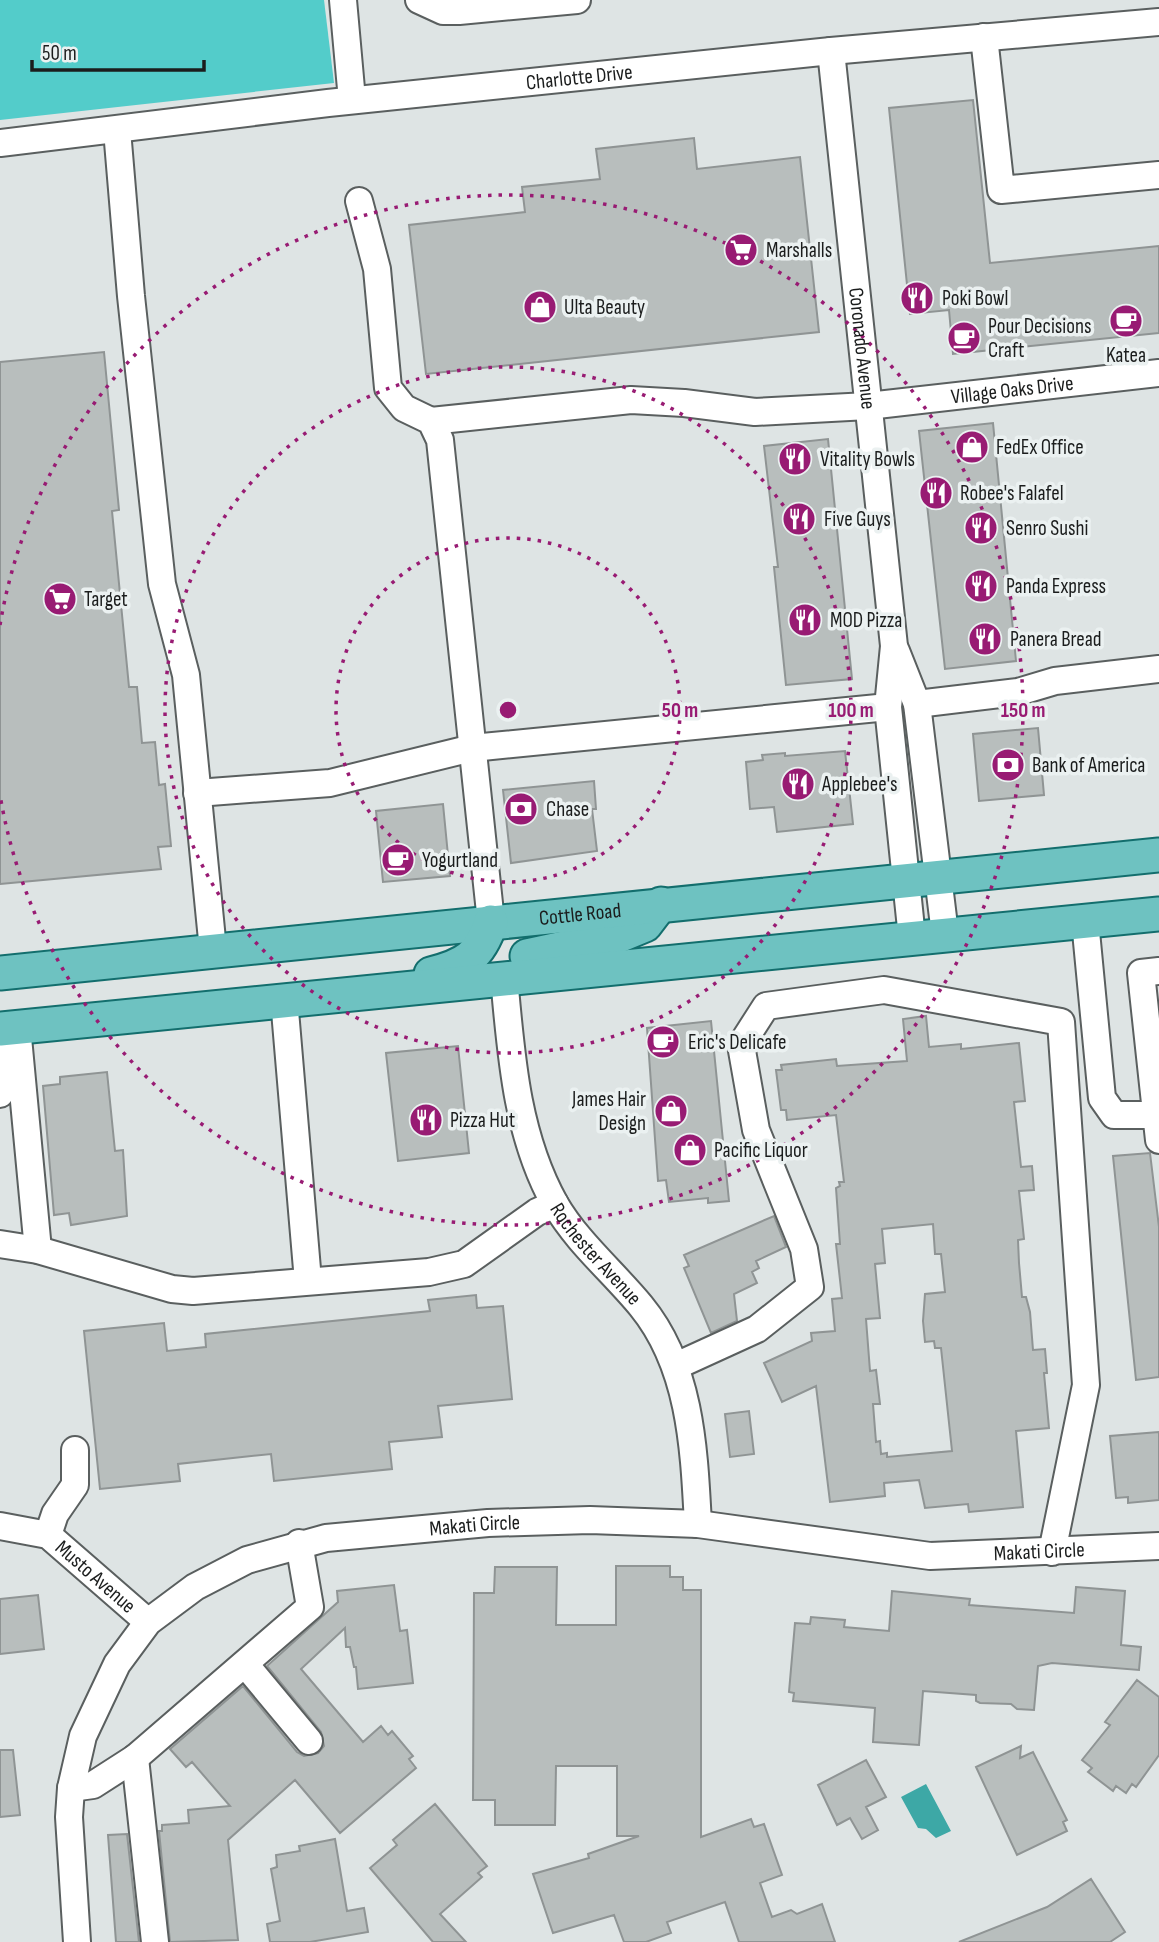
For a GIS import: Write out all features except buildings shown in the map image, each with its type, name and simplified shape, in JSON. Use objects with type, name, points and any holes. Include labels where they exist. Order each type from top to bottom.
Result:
[{"type":"main road","name":"Cottle Road","points":[[0,973],[1159,855]]},
{"type":"main road","points":[[505,976],[528,955],[585,945],[645,925],[661,904]]},
{"type":"main road","points":[[6,1028],[505,976],[1159,914]]},
{"type":"main road","points":[[347,993],[464,963],[483,947],[491,922]]},
{"type":"street","points":[[342,0],[352,100]]},
{"type":"street","points":[[419,0],[443,11],[459,11],[577,0]]},
{"type":"street","name":"Charlotte Drive","points":[[0,142],[352,100],[831,51],[1159,22]]},
{"type":"street","points":[[985,37],[1001,190],[1159,175]]},
{"type":"street","name":"Coronado Avenue","points":[[831,51],[894,646],[887,707],[921,878],[945,934]]},
{"type":"street","points":[[117,130],[131,296],[162,584],[186,675],[212,950]]},
{"type":"street","points":[[359,201],[377,269],[388,388],[404,408],[431,421],[440,440],[491,922]]},
{"type":"street","name":"Village Oaks Drive","points":[[431,421],[631,400],[684,403],[755,412],[868,406],[1159,373]]},
{"type":"street","name":"Coronado Avenue","points":[[894,646],[917,704],[921,878],[912,937]]},
{"type":"street","points":[[917,704],[1018,692],[1055,681],[1159,669]]},
{"type":"street","points":[[197,793],[330,783],[472,748],[887,707]]},
{"type":"street","points":[[1086,921],[1102,1098],[1114,1115],[1158,1128],[1141,973],[1159,971]]},
{"type":"street","name":"Rochester Avenue","points":[[505,976],[515,1086],[529,1144],[555,1204],[642,1308],[676,1366],[693,1446],[698,1524]]},
{"type":"street","points":[[676,1366],[757,1329],[810,1287],[804,1249],[756,1130],[741,1045],[766,1006],[884,990],[1061,1022],[1086,1385],[1052,1552]]},
{"type":"street","points":[[284,999],[308,1282]]},
{"type":"street","points":[[0,1094],[6,1028]]},
{"type":"street","points":[[6,1028],[38,1250]]},
{"type":"street","points":[[0,1244],[38,1250],[172,1289],[193,1291],[429,1272],[464,1264],[537,1212],[555,1204]]},
{"type":"street","points":[[48,1535],[55,1514],[75,1485],[75,1450]]},
{"type":"street","name":"Makati Circle","points":[[77,1942],[70,1863],[71,1788],[83,1737],[117,1664],[148,1622],[195,1587],[247,1560],[299,1544],[488,1523],[590,1520],[698,1524],[930,1556],[1159,1546]]},
{"type":"street","name":"Musto Avenue","points":[[0,1525],[48,1535],[148,1622]]},
{"type":"street","points":[[71,1788],[93,1784],[135,1758],[310,1607],[299,1544]]},
{"type":"street","points":[[245,1664],[309,1741]]},
{"type":"street","points":[[135,1758],[155,1942]]},
{"type":"shaded area","points":[[0,0],[324,0],[334,83],[0,120]]},
{"type":"shaded area","points":[[926,1784],[951,1831],[936,1838],[926,1829],[918,1828],[901,1797]]},
{"type":"place","name":"Marshalls","points":[[741,250]]},
{"type":"place","name":"Poki Bowl","points":[[917,298]]},
{"type":"place","name":"Ulta Beauty","points":[[540,307]]},
{"type":"place","name":"Katea","points":[[1126,321]]},
{"type":"place","name":"Pour Decisions Craft","points":[[964,338]]},
{"type":"place","name":"FedEx Office","points":[[972,447]]},
{"type":"place","name":"Vitality Bowls","points":[[795,459]]},
{"type":"place","name":"Robee's Falafel","points":[[936,493]]},
{"type":"place","name":"Five Guys","points":[[799,519]]},
{"type":"place","name":"Senro Sushi","points":[[981,528]]},
{"type":"place","name":"Panda Express","points":[[981,586]]},
{"type":"place","name":"Target","points":[[60,599]]},
{"type":"place","name":"MOD Pizza","points":[[805,620]]},
{"type":"place","name":"Panera Bread","points":[[985,639]]},
{"type":"place","name":"Bank of America","points":[[1008,765]]},
{"type":"place","name":"Applebee's","points":[[798,784]]},
{"type":"place","name":"Chase","points":[[521,809]]},
{"type":"place","name":"Yogurtland","points":[[398,860]]},
{"type":"place","name":"Eric's Delicafe","points":[[663,1042]]},
{"type":"place","name":"James Hair Design","points":[[671,1111]]},
{"type":"place","name":"Pizza Hut","points":[[426,1120]]},
{"type":"place","name":"Pacific Liquor","points":[[690,1150]]}]
